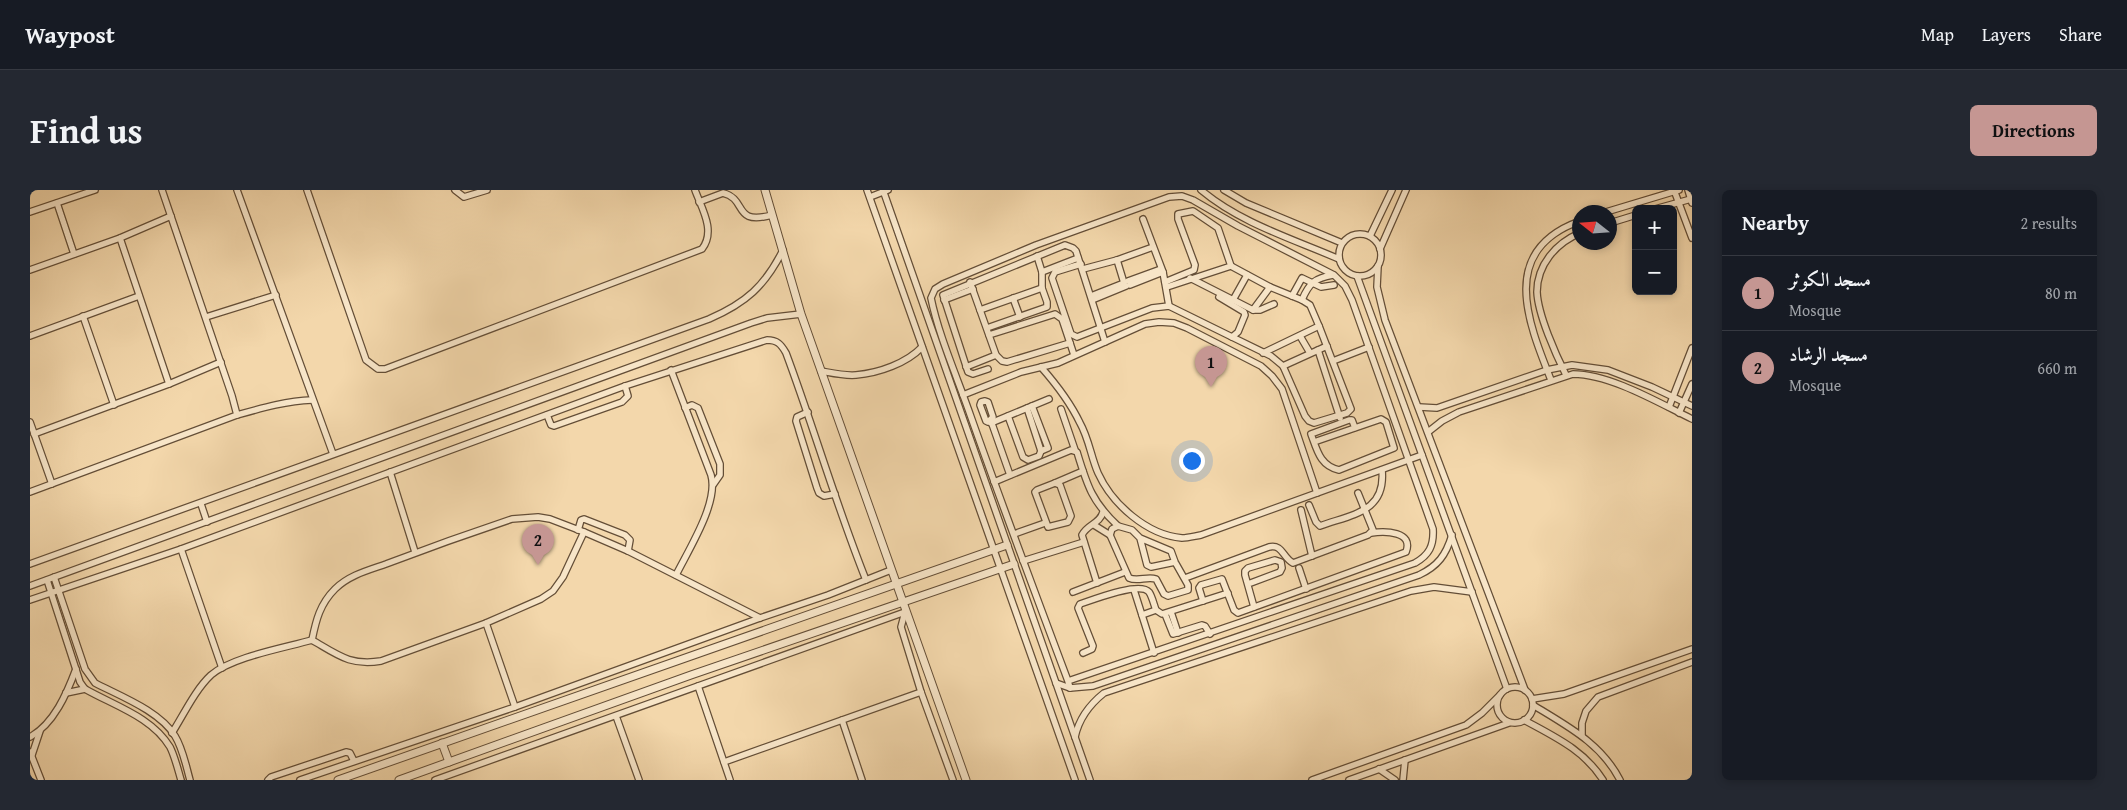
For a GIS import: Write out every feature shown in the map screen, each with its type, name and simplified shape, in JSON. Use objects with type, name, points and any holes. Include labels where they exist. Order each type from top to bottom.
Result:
[{"type":"street","points":[[30,212],[95,190]]},
{"type":"street","points":[[162,190],[206,317],[237,415]]},
{"type":"street","points":[[237,190],[333,454]]},
{"type":"street","points":[[306,190],[366,360],[371,366],[378,369],[385,369],[702,249],[707,242],[709,233],[695,190]]},
{"type":"street","points":[[455,190],[464,197],[487,190]]},
{"type":"street","points":[[765,190],[801,314],[966,780]]},
{"type":"street","points":[[868,190],[1075,780]]},
{"type":"street","points":[[1201,190],[1240,215],[1339,259]]},
{"type":"street","points":[[1224,190],[1246,203],[1342,243]]},
{"type":"street","points":[[1370,236],[1392,190]]},
{"type":"street","points":[[1380,249],[1406,190]]},
{"type":"street","points":[[1617,209],[1676,190],[1692,238]]},
{"type":"street","points":[[1667,205],[1679,201],[1691,201],[1688,190]]},
{"type":"street","points":[[870,197],[885,191],[1090,780]]},
{"type":"street","points":[[699,202],[724,193],[731,196],[746,216],[758,219],[772,215]]},
{"type":"street","points":[[1068,681],[1415,563],[1424,558],[1432,545],[1433,529],[1410,460],[1352,300],[1345,286],[1334,275],[1279,248],[1193,200],[1182,196],[1169,197],[1036,245],[943,284],[935,289],[931,298],[994,482],[1070,688]]},
{"type":"street","points":[[57,203],[74,254]]},
{"type":"street","points":[[1080,264],[1055,272],[1052,278],[1072,334],[1077,338],[1152,308],[1169,306],[1278,360],[1283,366],[1309,421],[1314,423],[1348,413],[1350,404],[1310,305],[1230,266],[1218,228],[1193,210],[1178,214],[1178,219],[1195,265],[1194,270],[1166,285]]},
{"type":"street","points":[[30,270],[120,238],[171,216]]},
{"type":"street","points":[[1617,221],[1632,216]]},
{"type":"street","points":[[1143,219],[1162,271],[1169,306]]},
{"type":"street","points":[[1551,380],[1528,310],[1526,282],[1534,253],[1545,240],[1562,228],[1572,224]]},
{"type":"street","points":[[1352,235],[1370,236],[1380,249],[1381,261],[1369,275],[1357,276],[1345,271],[1339,259],[1342,243],[1352,235]]},
{"type":"street","points":[[1566,375],[1541,311],[1538,292],[1541,272],[1547,259],[1555,248],[1572,236]]},
{"type":"street","points":[[120,238],[169,384]]},
{"type":"street","points":[[988,369],[973,374],[968,372],[944,300],[944,293],[1065,245],[1073,248],[1080,264],[1105,342]]},
{"type":"street","points":[[1042,272],[1080,264],[1117,260],[1153,247]]},
{"type":"street","points":[[30,564],[202,504],[333,454],[727,311],[745,300],[761,286],[783,250]]},
{"type":"street","points":[[988,332],[1047,307],[1048,302],[1042,288],[1042,272],[1037,256]]},
{"type":"street","points":[[1092,298],[1124,283],[1117,260]]},
{"type":"street","points":[[1166,285],[1230,266]]},
{"type":"street","points":[[1378,266],[1377,287],[1380,304],[1525,690],[1532,702],[1582,735],[1609,762],[1620,780]]},
{"type":"street","points":[[1092,298],[1162,271]]},
{"type":"street","points":[[1233,300],[1247,275]]},
{"type":"street","points":[[1302,300],[1306,290],[1312,283],[1320,277],[1334,275]]},
{"type":"street","points":[[1357,276],[1507,689]]},
{"type":"street","points":[[1190,278],[1253,310],[1260,310],[1274,304]]},
{"type":"street","points":[[1292,296],[1302,278],[1321,288],[1334,285]]},
{"type":"street","points":[[970,282],[996,355],[1002,361],[1007,362],[1070,342]]},
{"type":"street","points":[[1253,310],[1270,287]]},
{"type":"street","points":[[980,310],[1042,288]]},
{"type":"street","points":[[944,300],[973,289]]},
{"type":"street","points":[[206,317],[276,295]]},
{"type":"street","points":[[30,336],[139,296]]},
{"type":"street","points":[[1013,298],[1020,317]]},
{"type":"street","points":[[1219,298],[1246,315],[1238,332],[1232,338]]},
{"type":"street","points":[[30,586],[751,323],[768,318],[801,314]]},
{"type":"street","points":[[988,332],[1055,314],[1062,319],[1074,355]]},
{"type":"street","points":[[83,316],[114,405]]},
{"type":"street","points":[[963,395],[1021,372],[1074,355],[1145,324],[1159,322],[1174,323],[1261,366],[1272,376],[1282,389],[1316,493]]},
{"type":"street","points":[[1264,353],[1319,326]]},
{"type":"street","points":[[1300,336],[1310,353]]},
{"type":"street","points":[[30,600],[181,550],[625,386],[759,342],[774,340],[782,345],[786,353],[866,580]]},
{"type":"street","points":[[1283,366],[1327,346]]},
{"type":"street","points":[[821,370],[843,375],[865,373],[895,365],[913,356],[922,347]]},
{"type":"street","points":[[1333,361],[1369,347]]},
{"type":"street","points":[[1669,408],[1692,348]]},
{"type":"street","points":[[1318,350],[1341,423]]},
{"type":"street","points":[[966,367],[996,355]]},
{"type":"street","points":[[34,434],[169,384],[221,362]]},
{"type":"street","points":[[1419,407],[1443,406],[1547,370],[1561,366],[1581,365],[1608,370],[1692,406]]},
{"type":"street","points":[[1041,367],[1055,383],[1081,424],[1098,472],[1108,493],[1123,509],[1138,520],[1167,535],[1184,538],[1201,535],[1422,455]]},
{"type":"street","points":[[671,370],[713,485],[711,502],[676,575]]},
{"type":"street","points":[[1428,432],[1442,421],[1459,412],[1566,375],[1581,374],[1596,377],[1692,419]]},
{"type":"street","points":[[1679,413],[1692,384]]},
{"type":"street","points":[[547,415],[551,425],[555,426],[622,402],[628,396],[625,386]]},
{"type":"street","points":[[1010,475],[991,422],[1049,399]]},
{"type":"street","points":[[30,492],[237,415],[286,402],[312,400]]},
{"type":"street","points":[[685,408],[692,406],[698,408],[720,464],[720,475],[713,485]]},
{"type":"street","points":[[1008,416],[1025,460],[1039,456],[1041,451],[1048,448],[1029,407]]},
{"type":"street","points":[[1061,410],[1075,450],[1078,452],[1083,471],[1103,512],[1118,526],[1132,530],[1140,538],[1172,551],[1175,562],[1185,578],[1188,590],[1168,596],[1164,594],[1158,580],[1153,577],[1131,580],[1125,572],[1110,535],[1094,525]]},
{"type":"street","points":[[808,412],[798,417],[796,421],[811,470],[819,493],[824,496],[835,494]]},
{"type":"street","points":[[1314,442],[1355,428],[1381,419],[1384,420],[1394,448],[1339,470],[1326,465],[1321,460],[1314,442],[1311,434],[1352,420],[1355,428]]},
{"type":"street","points":[[30,422],[52,484]]},
{"type":"street","points":[[994,482],[1070,450],[1075,450]]},
{"type":"street","points":[[1309,505],[1316,522],[1320,526],[1364,510],[1380,496],[1383,483],[1382,470]]},
{"type":"street","points":[[1055,483],[1060,485],[1071,516],[1068,522],[1050,528],[1045,523],[1035,492],[1055,483],[1083,471]]},
{"type":"street","points":[[390,472],[416,552]]},
{"type":"street","points":[[1358,493],[1373,530],[1372,533]]},
{"type":"street","points":[[202,504],[207,522]]},
{"type":"street","points":[[1301,510],[1312,556]]},
{"type":"street","points":[[1096,584],[1083,532],[1100,520],[1103,512]]},
{"type":"street","points":[[312,640],[316,617],[325,601],[336,587],[351,577],[416,552],[525,516],[550,519],[628,551],[760,618]]},
{"type":"street","points":[[172,733],[203,684],[222,668],[312,640],[338,655],[364,664],[381,661],[486,623],[541,599],[553,591],[563,577],[581,531],[582,520],[584,519],[625,535],[630,540],[628,551]]},
{"type":"street","points":[[1014,534],[1045,523]]},
{"type":"street","points":[[1110,535],[1112,529],[1118,526]]},
{"type":"street","points":[[1185,578],[1275,546],[1280,548],[1292,563],[1372,533],[1386,531],[1397,534],[1406,540],[1408,546],[1406,552],[1236,613],[1222,579],[1202,584],[1199,588],[1202,601]]},
{"type":"street","points":[[1056,683],[1070,688],[1086,688],[1101,684],[1419,575],[1430,570],[1441,561],[1452,535]]},
{"type":"street","points":[[1140,538],[1146,562],[1151,567],[1153,577]]},
{"type":"street","points":[[1024,561],[1084,542]]},
{"type":"street","points":[[338,780],[1007,545]]},
{"type":"street","points":[[181,550],[222,668]]},
{"type":"street","points":[[1248,584],[1280,572],[1282,568],[1281,562],[1275,560],[1248,568],[1245,575],[1254,607]]},
{"type":"street","points":[[1151,567],[1175,562]]},
{"type":"street","points":[[398,780],[691,675],[1014,564]]},
{"type":"street","points":[[1299,568],[1306,588]]},
{"type":"street","points":[[300,780],[515,707],[760,618],[828,596],[891,570]]},
{"type":"street","points":[[1074,592],[1125,572]]},
{"type":"street","points":[[54,577],[85,669],[90,678],[95,683],[139,706],[162,721],[180,746],[190,780]]},
{"type":"street","points":[[47,580],[76,669],[86,689],[149,724],[163,737],[171,749],[181,780]]},
{"type":"street","points":[[1075,739],[1082,716],[1091,704],[1104,693],[1411,591],[1434,587],[1472,592]]},
{"type":"street","points":[[1083,653],[1092,649],[1093,646],[1078,608],[1079,604],[1119,590],[1147,590],[1159,614],[1168,613],[1228,593]]},
{"type":"street","points":[[1134,590],[1154,653]]},
{"type":"street","points":[[1142,615],[1156,610]]},
{"type":"street","points":[[435,780],[905,612]]},
{"type":"street","points":[[905,612],[901,627],[921,692],[953,780]]},
{"type":"street","points":[[1168,613],[1173,634],[1202,625],[1205,626],[1210,634]]},
{"type":"street","points":[[486,623],[515,707]]},
{"type":"street","points":[[1532,702],[1564,694],[1692,649]]},
{"type":"street","points":[[1582,735],[1582,723],[1586,711],[1598,697],[1692,662]]},
{"type":"street","points":[[41,780],[31,754],[41,730],[66,694],[76,669]]},
{"type":"street","points":[[1101,684],[1104,693]]},
{"type":"street","points":[[698,686],[730,780]]},
{"type":"street","points":[[1312,780],[1466,724],[1482,713],[1507,689],[1518,687],[1525,690]]},
{"type":"street","points":[[66,694],[86,689]]},
{"type":"street","points":[[724,762],[921,692]]},
{"type":"street","points":[[1500,695],[1497,709],[1503,719],[1509,723]]},
{"type":"street","points":[[115,705],[120,696]]},
{"type":"street","points":[[1349,780],[1361,778],[1379,769],[1509,723],[1519,723],[1531,714],[1532,702]]},
{"type":"street","points":[[134,715],[139,706]]},
{"type":"street","points":[[616,716],[639,780]]},
{"type":"street","points":[[842,720],[862,780]]},
{"type":"street","points":[[1524,720],[1569,744],[1584,756],[1603,780]]},
{"type":"street","points":[[30,737],[41,730]]},
{"type":"street","points":[[442,743],[449,762]]},
{"type":"street","points":[[268,780],[271,777],[346,752],[350,753],[354,762]]},
{"type":"street","points":[[1403,780],[1405,760]]},
{"type":"street","points":[[1379,769],[1395,780]]},
{"type":"place","name":"مسجد الكوثر","points":[[1211,387]]},
{"type":"place","name":"مسجد الرشاد","points":[[538,565]]}]
